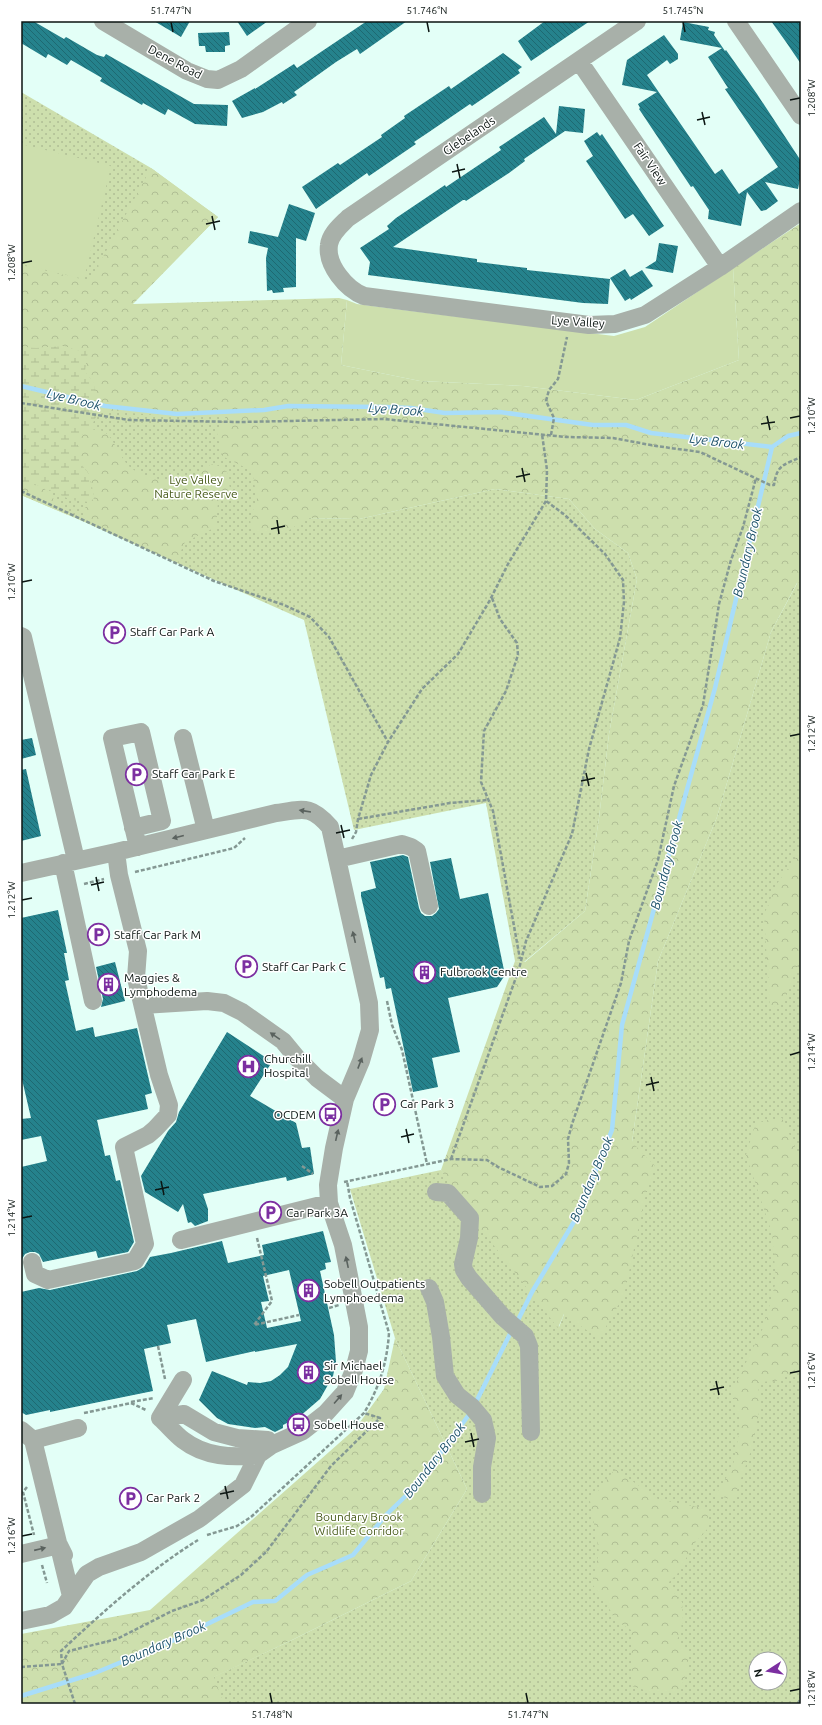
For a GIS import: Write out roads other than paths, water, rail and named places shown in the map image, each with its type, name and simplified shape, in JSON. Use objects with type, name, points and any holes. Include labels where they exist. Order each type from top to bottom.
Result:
[{"type":"street","name":"Dene Road","points":[[103,21],[187,71],[207,79],[218,80],[241,69],[308,21]]},
{"type":"street","name":"Glebelands","points":[[335,268],[329,256],[329,244],[337,229],[348,218],[637,21]]},
{"type":"street","points":[[736,21],[801,116]]},
{"type":"street","name":"Fair View","points":[[579,61],[720,266]]},
{"type":"street","name":"Lye Valley","points":[[335,268],[347,286],[364,296],[589,325],[615,324],[645,315],[801,211]]},
{"type":"street","points":[[21,636],[23,637],[93,1001]]},
{"type":"street","points":[[134,828],[162,821],[140,732],[112,738],[138,847]]},
{"type":"street","points":[[183,738],[206,830]]},
{"type":"street","points":[[21,873],[68,868],[116,852],[276,813],[302,809],[319,814],[330,827],[369,1002],[370,1030],[361,1061],[345,1099],[328,1185],[329,1203],[343,1245],[355,1301],[359,1327],[359,1351],[354,1370],[345,1392],[326,1413],[304,1431],[265,1450]]},
{"type":"street","points":[[337,859],[402,844],[411,847],[417,852],[429,906]]},
{"type":"street","points":[[32,1262],[35,1274],[48,1280],[135,1261],[145,1244],[124,1147],[148,1135],[155,1129],[168,1116],[170,1105],[159,1075],[136,978],[138,951],[119,875],[116,852]]},
{"type":"street","points":[[143,1005],[207,1001],[224,1003],[242,1012],[283,1041],[317,1078],[345,1099]]},
{"type":"street","points":[[436,1192],[448,1193],[470,1218],[469,1238],[463,1264],[464,1270],[469,1278],[508,1321],[524,1335],[529,1346],[531,1432]]},
{"type":"street","points":[[181,1240],[329,1203]]},
{"type":"street","points":[[430,1288],[435,1302],[441,1337],[445,1376],[457,1395],[478,1414],[487,1438],[482,1467],[482,1494]]},
{"type":"street","points":[[21,1621],[50,1615],[64,1607],[87,1574],[99,1567],[141,1552],[199,1519],[243,1485],[265,1450],[268,1440],[237,1438],[214,1432],[184,1414],[160,1418],[174,1382]]},
{"type":"street","points":[[71,1596],[59,1545],[27,1435],[79,1421]]},
{"type":"street","points":[[59,1545],[69,1563],[87,1574]]},
{"type":"street","points":[[21,1554],[59,1545]]},
{"type":"waterway","name":"Lye Brook","points":[[21,386],[105,406],[177,414],[264,410],[288,406],[411,408],[445,413],[500,412],[593,425],[626,425],[651,433],[772,447]]},
{"type":"waterway","name":"Boundary Brook","points":[[516,1324],[532,1292],[578,1215],[612,1130],[622,1025],[715,688],[772,447],[788,436],[801,433]]},
{"type":"waterway","name":"Boundary Brook","points":[[475,1404],[512,1330]]},
{"type":"waterway","name":"Boundary Brook","points":[[21,1696],[95,1673],[172,1641],[253,1602],[275,1601],[307,1575],[353,1555],[386,1515],[417,1485],[471,1412]]},
{"type":"place","name":"Staff Car Park A","points":[[114,632]]},
{"type":"place","name":"Staff Car Park E","points":[[137,774]]},
{"type":"place","name":"Staff Car Park M","points":[[98,935]]},
{"type":"place","name":"Staff Car Park C","points":[[247,967]]},
{"type":"place","name":"Fulbrook Centre","points":[[425,972]]},
{"type":"place","name":"Maggies & Lymphodema","points":[[108,985]]},
{"type":"place","name":"Churchill Hospital","points":[[249,1066]]},
{"type":"place","name":"Car Park 3","points":[[384,1104]]},
{"type":"place","name":"OCDEM","points":[[331,1115]]},
{"type":"place","name":"Car Park 3A","points":[[271,1213]]},
{"type":"place","name":"Sobell Outpatients Lymphoedema","points":[[309,1291]]},
{"type":"place","name":"Sir Michael Sobell House","points":[[308,1373]]},
{"type":"place","name":"Sobell House","points":[[299,1425]]},
{"type":"place","name":"Car Park 2","points":[[130,1498]]},
{"type":"park label","name":"Lye Valley Nature Reserve","points":[[196,487]]},
{"type":"park label","name":"Boundary Brook Wildlife Corridor","points":[[359,1524]]}]
